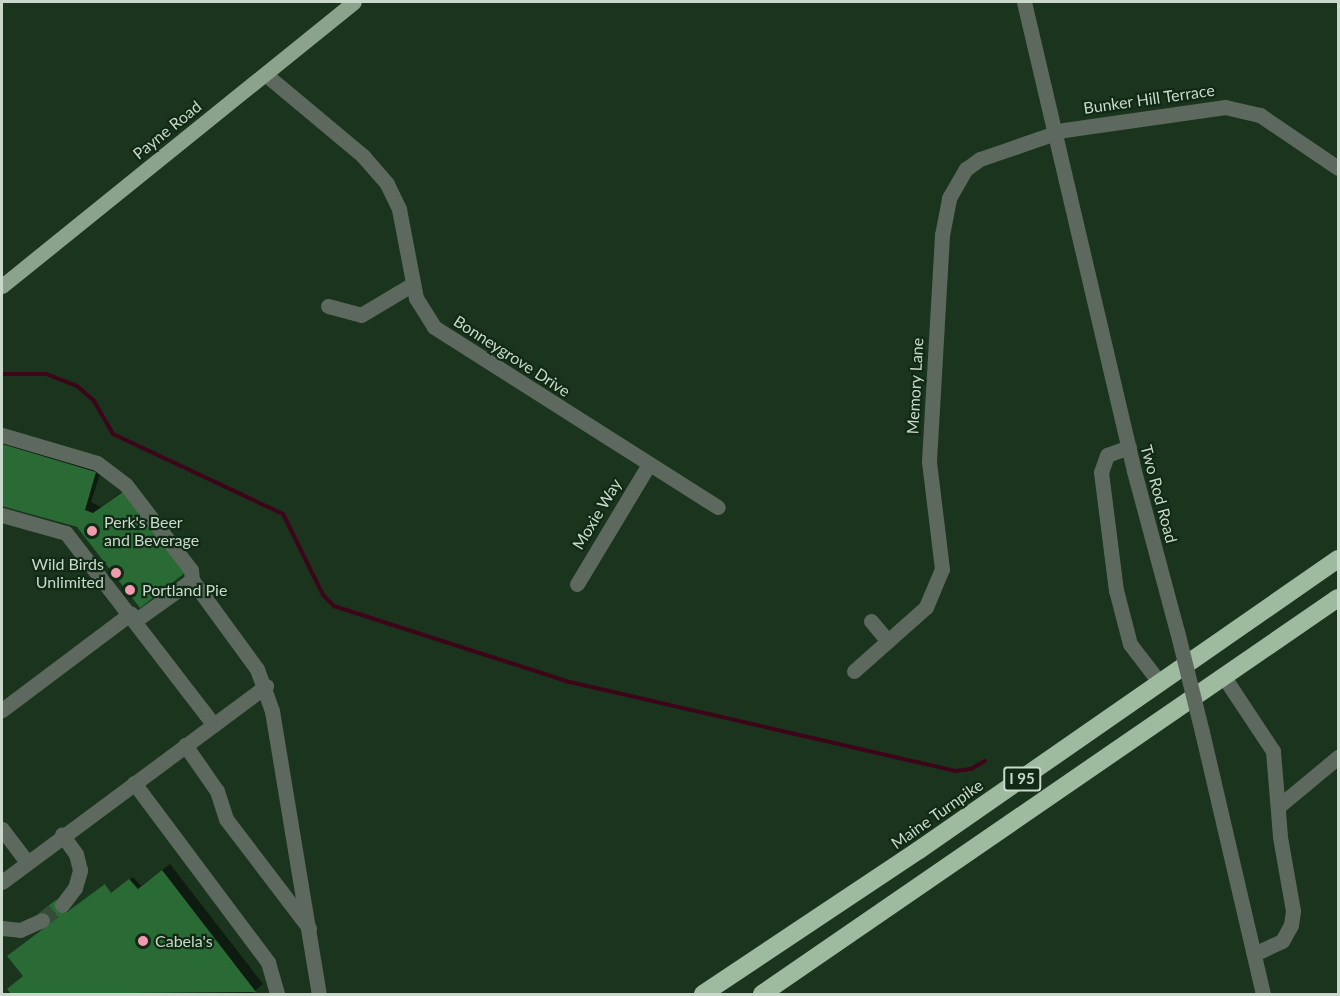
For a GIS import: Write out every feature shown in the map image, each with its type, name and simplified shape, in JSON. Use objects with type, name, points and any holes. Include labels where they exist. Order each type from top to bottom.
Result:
[{"type":"highway","name":"Maine Turnpike","points":[[705,992],[1160,683],[1338,559]]},
{"type":"highway","name":"I 95","points":[[762,994],[1338,598]]},
{"type":"main road","name":"Payne Road","points":[[2,286],[354,2]]},
{"type":"street","name":"Two Rod Road","points":[[1024,2],[1128,447],[1202,732],[1263,994]]},
{"type":"street","name":"Bonneygrove Drive","points":[[264,74],[363,156],[387,184],[399,209],[413,284],[423,313],[440,331],[718,507]]},
{"type":"street","name":"Bunker Hill Terrace","points":[[1055,134],[1190,110],[1243,108],[1268,120],[1338,168]]},
{"type":"street","name":"Memory Lane","points":[[854,671],[926,607],[942,569],[941,541],[929,461],[946,204],[960,177],[980,159],[1055,134]]},
{"type":"street","points":[[328,306],[362,315],[413,284]]},
{"type":"street","points":[[2,435],[98,463],[126,485],[191,570],[192,580],[266,686],[310,929],[319,994]]},
{"type":"street","points":[[1128,447],[1107,455],[1101,472],[1116,590],[1130,644],[1160,683]]},
{"type":"street","name":"Moxie Way","points":[[577,584],[649,464]]},
{"type":"street","points":[[2,515],[66,532],[134,616],[214,725]]},
{"type":"street","points":[[2,710],[134,616],[192,580]]},
{"type":"street","points":[[871,621],[888,640]]},
{"type":"street","points":[[1224,677],[1273,751],[1293,921],[1277,945],[1254,954]]},
{"type":"street","points":[[4,874],[27,862],[266,686]]},
{"type":"street","points":[[185,745],[217,790],[226,819],[310,929]]},
{"type":"street","points":[[1279,806],[1338,757]]},
{"type":"street","points":[[134,783],[268,962],[277,994]]},
{"type":"street","points":[[2,829],[27,862]]},
{"type":"street","points":[[62,835],[76,854],[80,870],[75,888],[62,905]]},
{"type":"street","points":[[2,928],[20,930],[42,920]]},
{"type":"building","points":[[2,444],[96,472],[85,510],[93,513],[123,492],[186,572],[140,608],[77,527],[2,506]]},
{"type":"building","name":"Cabela's","points":[[162,870],[256,992],[11,994],[7,989],[23,976],[7,956],[47,926],[38,914],[57,899],[67,912],[105,884],[111,893],[129,879],[138,889]]},
{"type":"waterway","points":[[2,374],[46,374],[77,386],[94,401],[113,434],[283,514],[323,595],[334,606],[570,682],[955,771],[971,769],[985,761]]},
{"type":"tunnel","points":[[42,920],[62,905]]},
{"type":"place","name":"Perk's Beer and Beverage","points":[[92,531]]},
{"type":"place","name":"Wild Birds Unlimited","points":[[116,573]]},
{"type":"place","name":"Portland Pie","points":[[130,590]]},
{"type":"place","name":"Cabela's","points":[[143,941]]}]
